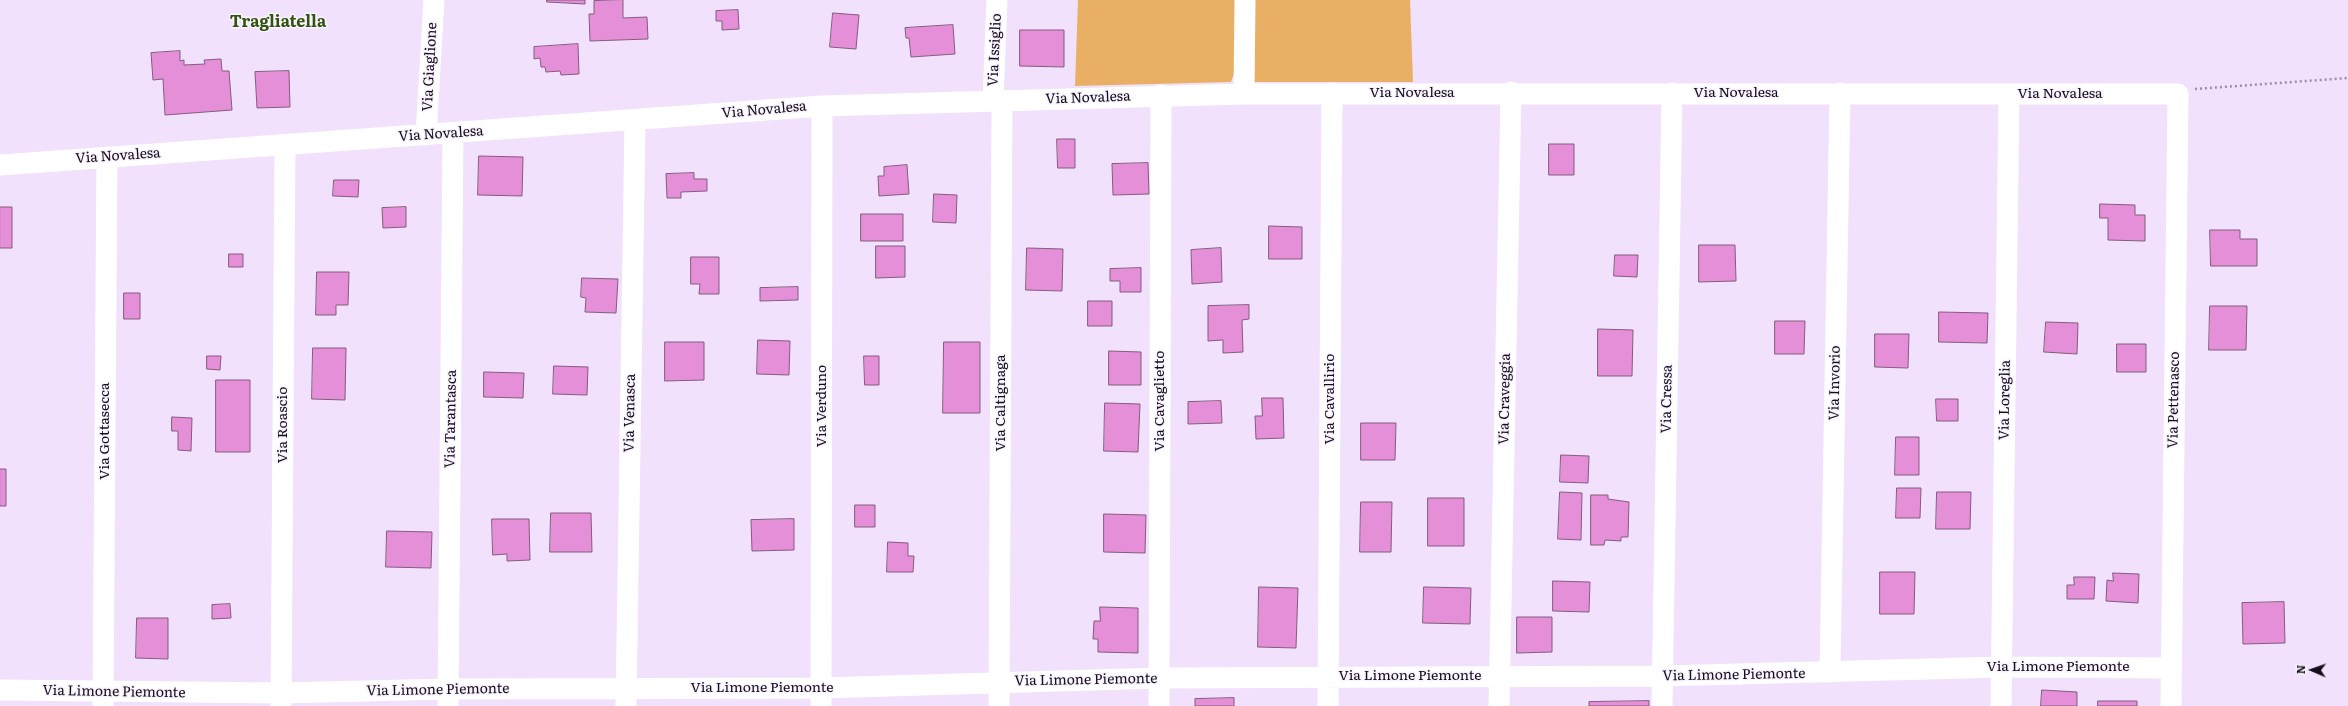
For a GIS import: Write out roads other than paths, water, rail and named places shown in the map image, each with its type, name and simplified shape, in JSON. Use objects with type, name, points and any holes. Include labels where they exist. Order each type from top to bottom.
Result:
[{"type":"street","name":"Via Giaglione","points":[[426,134],[434,0]]},
{"type":"street","name":"Via Issiglio","points":[[997,0],[998,100]]},
{"type":"street","points":[[1244,94],[1245,0]]},
{"type":"street","name":"Via Novalesa","points":[[0,165],[426,134],[635,121],[822,106],[998,100],[1161,95],[1511,92],[2178,94]]},
{"type":"street","name":"Via Craveggia","points":[[1499,706],[1511,92]]},
{"type":"street","name":"Via Cavallirio","points":[[1328,706],[1332,93]]},
{"type":"street","name":"Via Cressa","points":[[1662,706],[1672,93]]},
{"type":"street","name":"Via Invorio","points":[[1830,672],[1840,93]]},
{"type":"street","name":"Via Loreglia","points":[[2001,706],[2009,94]]},
{"type":"street","name":"Via Pettenasco","points":[[2171,706],[2178,94]]},
{"type":"street","name":"Via Cavaglietto","points":[[1159,706],[1161,95]]},
{"type":"street","name":"Via Caltignaga","points":[[998,100],[998,706]]},
{"type":"street","name":"Via Verduno","points":[[821,697],[822,106]]},
{"type":"street","name":"Via Venasca","points":[[626,697],[635,121]]},
{"type":"street","name":"Via Tarantasca","points":[[448,698],[453,133]]},
{"type":"street","name":"Via Roascio","points":[[281,700],[286,145]]},
{"type":"street","name":"Via Gottasecca","points":[[103,699],[107,157]]},
{"type":"street","name":"Via Limone Piemonte","points":[[0,690],[103,699],[281,700],[821,697],[999,682],[1160,678],[1662,676],[2002,667],[2172,668]]},
{"type":"district","name":"Tragliatella","points":[[278,22]]}]
